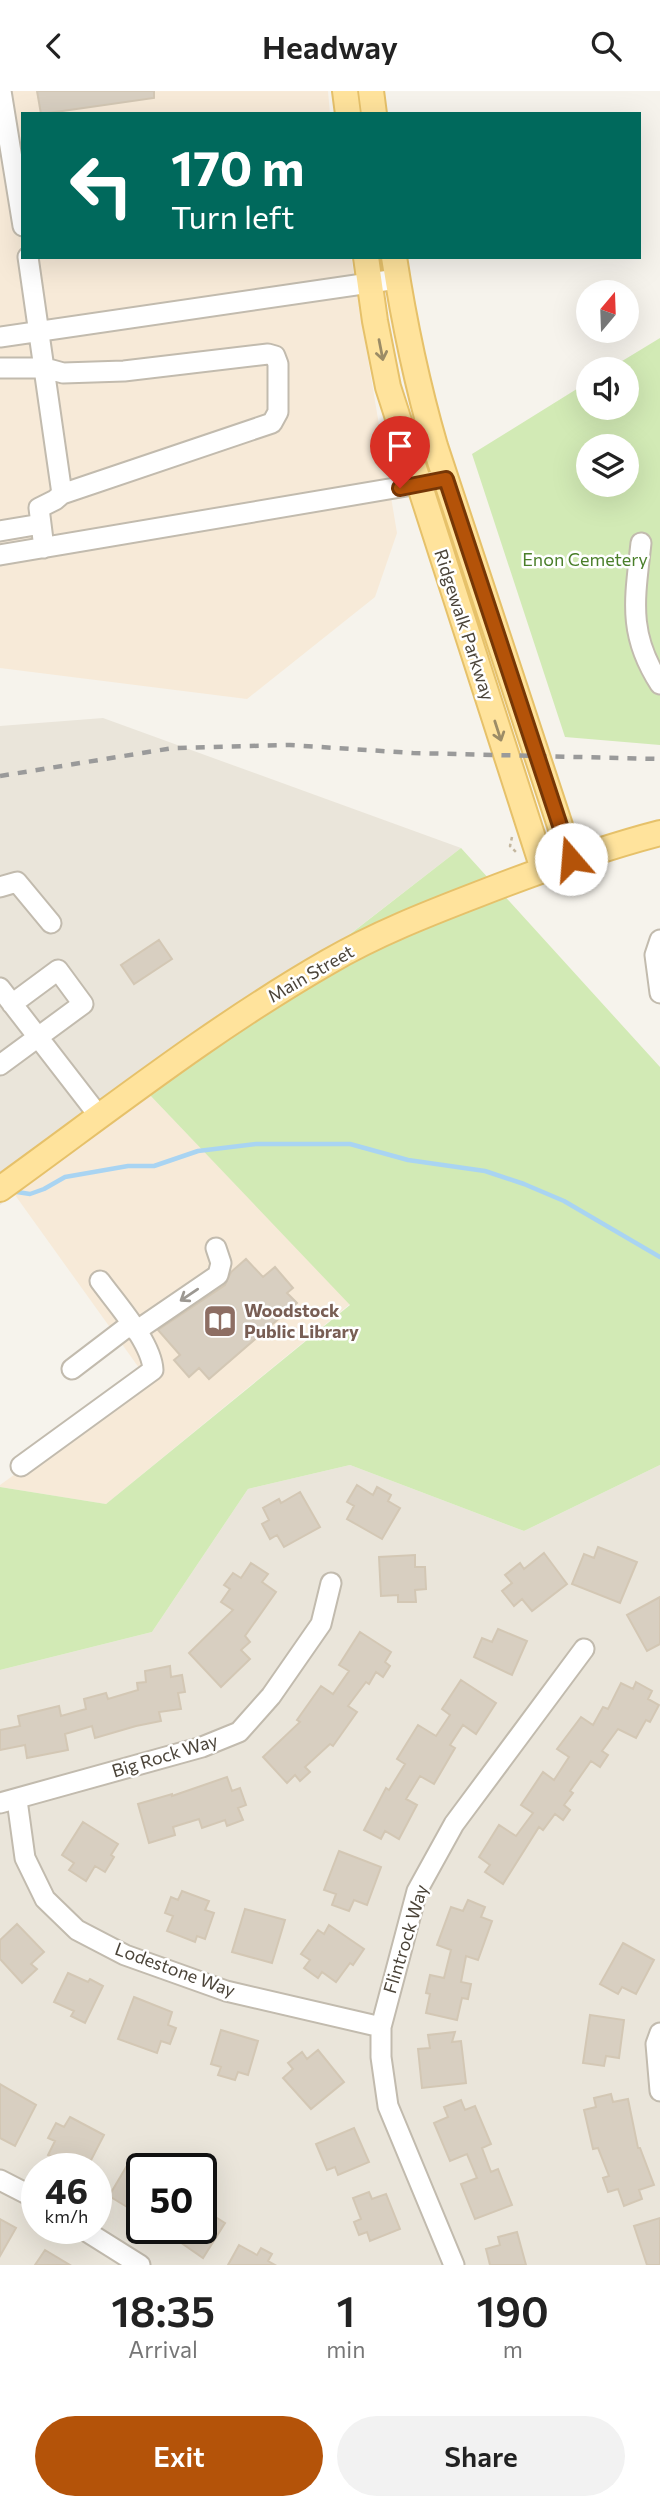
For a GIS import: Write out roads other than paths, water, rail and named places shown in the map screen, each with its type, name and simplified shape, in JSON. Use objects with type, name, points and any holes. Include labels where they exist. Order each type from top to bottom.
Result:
[{"type":"main road","points":[[345,91],[348,112]]},
{"type":"main road","points":[[371,91],[374,112]]},
{"type":"main road","name":"Ridgewalk Parkway","points":[[366,259],[388,387],[543,869]]},
{"type":"main road","name":"Ridgewalk Parkway","points":[[396,268],[416,380],[571,859]]},
{"type":"main road","name":"Main Street","points":[[0,1189],[195,1047],[329,961],[415,919],[543,869],[660,833]]},
{"type":"street","points":[[1,102],[21,214]]},
{"type":"street","points":[[28,259],[62,494]]},
{"type":"street","points":[[0,337],[370,282],[396,268]]},
{"type":"street","points":[[0,368],[44,368],[63,373],[124,371],[268,354],[275,356],[278,364],[278,412],[272,423],[62,494],[55,501],[39,507],[44,548]]},
{"type":"street","points":[[0,555],[446,479]]},
{"type":"street","points":[[0,531],[41,524]]},
{"type":"street","points":[[641,543],[635,596],[635,625],[660,684]]},
{"type":"street","points":[[0,887],[17,882],[51,923]]},
{"type":"street","points":[[660,940],[655,955],[660,993]]},
{"type":"street","points":[[0,1065],[37,1038],[83,1004],[58,970],[6,996],[37,1038],[99,1116]]},
{"type":"street","points":[[72,1369],[218,1275],[221,1267],[216,1248]]},
{"type":"street","points":[[21,1466],[153,1370],[153,1360],[134,1327],[100,1281]]},
{"type":"street","name":"Big Rock Way","points":[[8,1801],[202,1747],[239,1731],[271,1696],[321,1624],[331,1583]]},
{"type":"street","name":"Flintrock Way","points":[[454,2265],[388,2106],[380,2027],[417,1891],[454,1825],[584,1649]]},
{"type":"street","name":"Lodestone Way","points":[[8,1801],[25,1858],[46,1899],[77,1930],[125,1955],[226,1991],[380,2027]]},
{"type":"street","points":[[660,2033],[656,2044],[660,2091]]},
{"type":"street","points":[[0,2180],[21,2191]]},
{"type":"street","points":[[107,2244],[140,2265]]},
{"type":"waterway","points":[[17,1192],[30,1194],[65,1177],[128,1166],[154,1166],[198,1151],[256,1144],[350,1144],[408,1160],[485,1171],[524,1184],[564,1201],[660,1257]]},
{"type":"railway","points":[[0,776],[173,748],[290,745],[413,753],[660,759]]},
{"type":"place","name":"Woodstock Public Library","points":[[220,1321]]},
{"type":"park label","name":"Enon Cemetery","points":[[585,560]]}]
